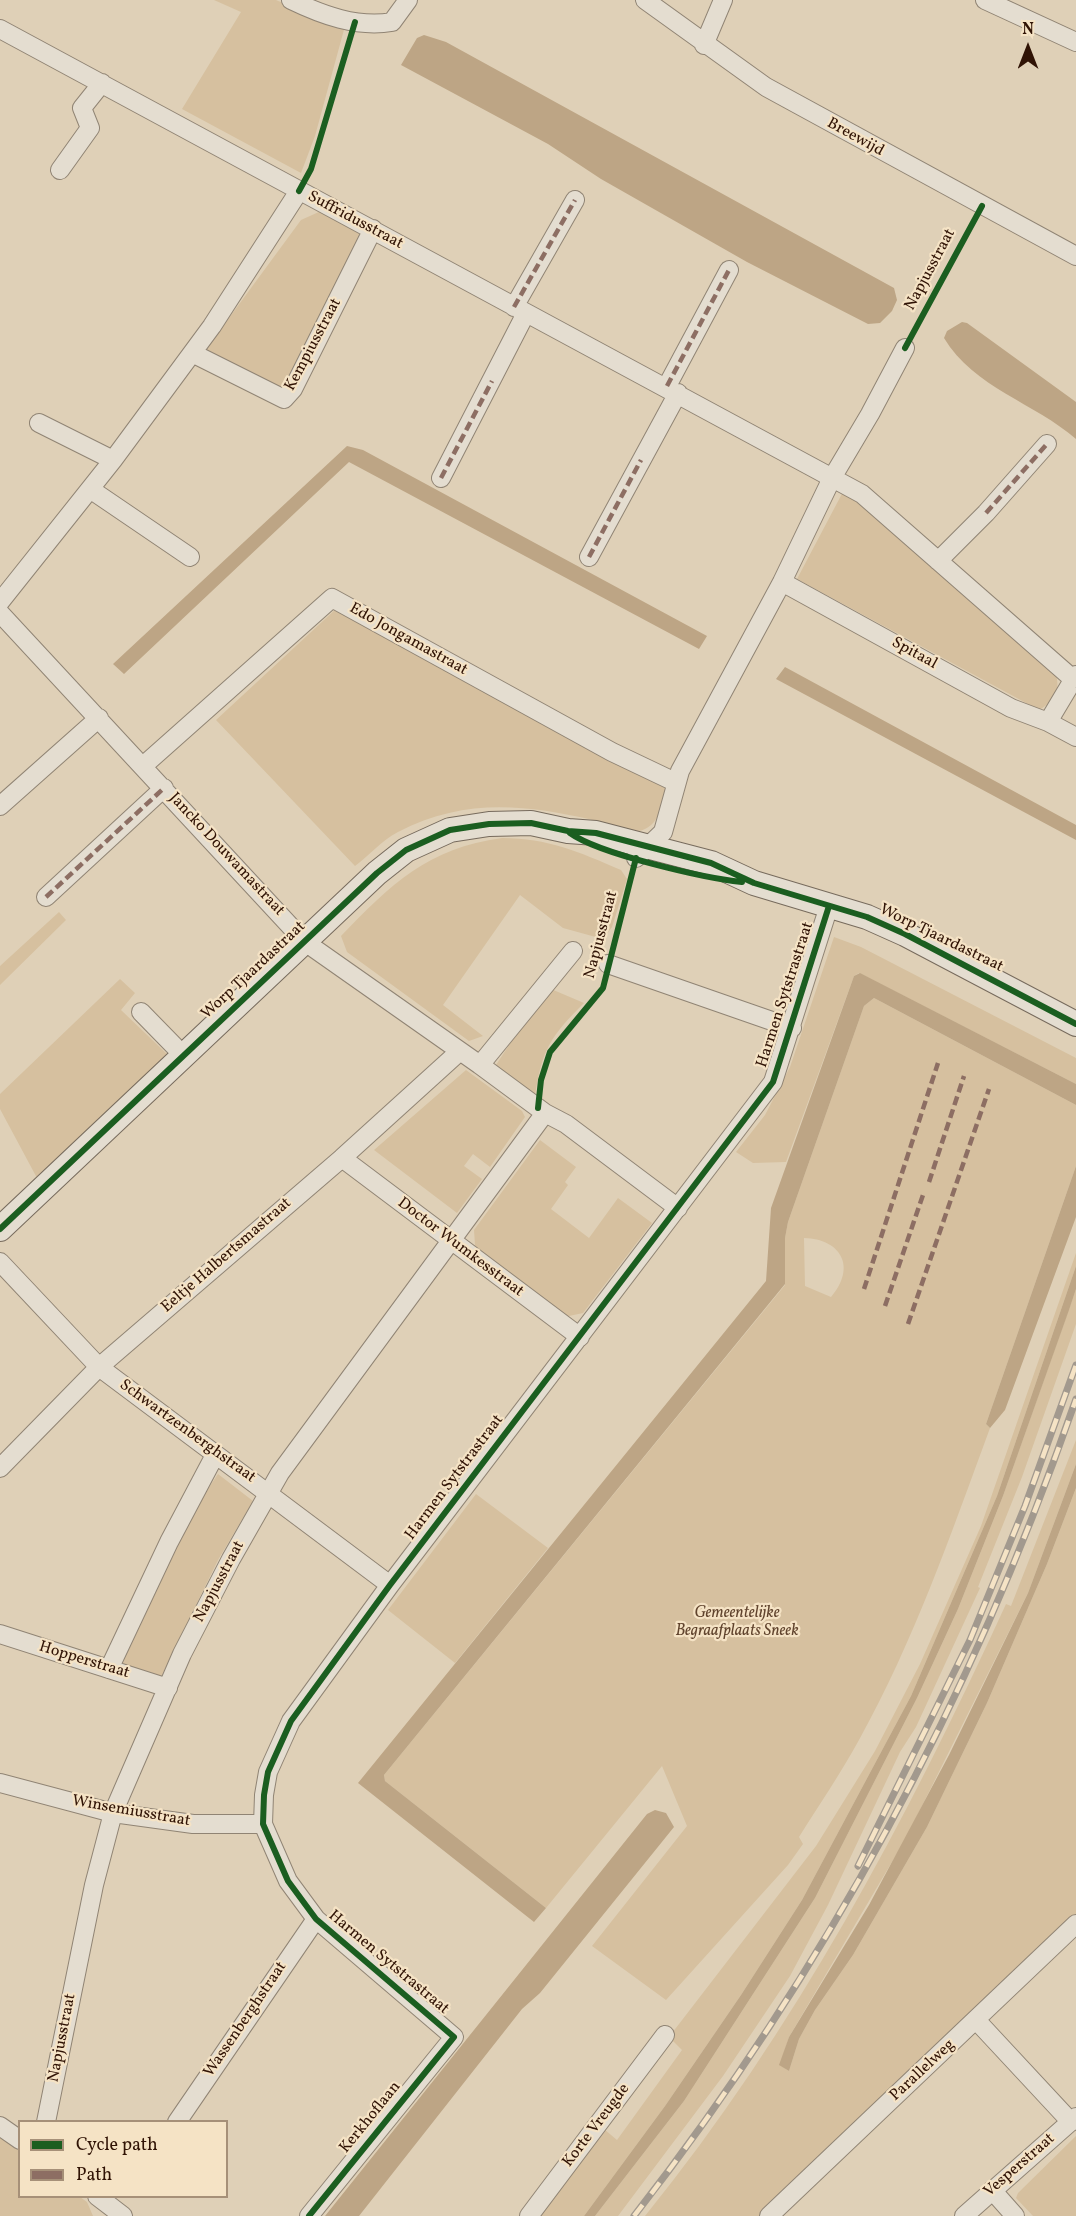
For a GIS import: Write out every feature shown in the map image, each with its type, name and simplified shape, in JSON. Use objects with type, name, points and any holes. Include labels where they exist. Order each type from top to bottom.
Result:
[{"type":"main road","name":"Worp Tjaardastraat","points":[[0,1229],[385,867],[406,850],[450,830],[489,824],[531,823],[568,831],[582,842],[642,851],[714,879],[754,883],[867,917],[905,934],[1076,1024]]},
{"type":"street","points":[[291,0],[334,16],[377,24],[392,22],[408,0]]},
{"type":"street","name":"Breewijd","points":[[645,0],[704,45],[766,87],[858,140],[1076,256]]},
{"type":"street","points":[[704,45],[723,0]]},
{"type":"street","points":[[986,0],[1076,42]]},
{"type":"street","name":"Suffridusstraat","points":[[0,29],[520,310],[672,389],[832,478]]},
{"type":"street","points":[[60,170],[90,128],[82,108],[102,83]]},
{"type":"street","points":[[0,602],[90,489],[192,353],[299,190]]},
{"type":"street","points":[[441,478],[492,381],[520,310],[575,200]]},
{"type":"street","name":"Kempiusstraat","points":[[192,353],[284,399],[293,389],[373,229]]},
{"type":"street","points":[[589,557],[641,460],[729,270]]},
{"type":"street","points":[[642,851],[663,832],[675,782],[782,582],[832,478],[905,348]]},
{"type":"street","points":[[39,423],[112,460]]},
{"type":"street","points":[[938,561],[986,513],[1047,444]]},
{"type":"street","points":[[832,478],[862,494],[1075,677],[1048,722]]},
{"type":"street","points":[[90,489],[190,557]]},
{"type":"street","name":"Spitaal","points":[[782,582],[1011,708],[1048,722],[1076,737]]},
{"type":"street","name":"Edo Jongamastraat","points":[[143,765],[332,598],[612,753],[675,782]]},
{"type":"street","name":"Jancko Douwamastraat","points":[[0,613],[305,942],[480,1065]]},
{"type":"street","points":[[0,806],[99,718]]},
{"type":"street","points":[[46,897],[164,788]]},
{"type":"street","name":"Harmen Sytstrastraat","points":[[454,2037],[316,1919],[288,1881],[263,1824],[268,1772],[291,1721],[390,1585],[773,1082],[829,906]]},
{"type":"street","name":"Napjusstraat","points":[[480,1065],[573,951]]},
{"type":"street","points":[[608,964],[792,1028]]},
{"type":"street","points":[[141,1012],[183,1055]]},
{"type":"street","name":"Eeltje Halbertsmastraat","points":[[0,1468],[99,1367],[342,1158],[460,1051]]},
{"type":"street","points":[[480,1065],[544,1113],[567,1124],[678,1208]]},
{"type":"street","name":"Napjusstraat","points":[[46,2120],[90,1902],[113,1813],[182,1654],[231,1559],[287,1464],[544,1113]]},
{"type":"street","name":"Doctor Wumkesstraat","points":[[342,1158],[580,1337]]},
{"type":"street","name":"Schwartzenberghstraat","points":[[0,1262],[99,1367],[390,1585]]},
{"type":"street","points":[[109,1669],[169,1542],[215,1455]]},
{"type":"street","name":"Hopperstraat","points":[[0,1634],[168,1688]]},
{"type":"street","name":"Winsemiusstraat","points":[[0,1784],[113,1813],[194,1824],[263,1824]]},
{"type":"street","name":"Wassenberghstraat","points":[[178,2120],[316,1919]]},
{"type":"street","name":"Parallelweg","points":[[777,2213],[1076,1924]]},
{"type":"street","points":[[977,2021],[1073,2120]]},
{"type":"street","name":"Korte Vreugde","points":[[529,2216],[665,2035]]},
{"type":"street","name":"Kerkhoflaan","points":[[309,2216],[454,2037]]},
{"type":"street","name":"Vesperstraat","points":[[964,2216],[1073,2120]]},
{"type":"street","points":[[0,2126],[18,2139]]},
{"type":"street","points":[[992,2190],[1015,2216]]},
{"type":"street","points":[[100,2198],[119,2210]]},
{"type":"green space","points":[[214,0],[276,0],[326,21],[345,26],[315,136],[301,173],[182,109],[241,12]]},
{"type":"green space","points":[[321,211],[366,235],[280,393],[204,352],[301,220]]},
{"type":"green space","points":[[845,488],[1056,673],[1057,691],[1049,703],[1039,710],[797,579]]},
{"type":"green space","points":[[337,608],[669,783],[655,821],[645,829],[631,832],[593,820],[543,810],[494,807],[470,809],[422,821],[398,832],[355,866],[216,720]]},
{"type":"green space","points":[[502,838],[534,840],[563,847],[621,870],[627,879],[612,927],[603,939],[563,928],[520,895],[443,1005],[483,1036],[469,1041],[347,952],[341,936],[377,900],[412,871],[453,850]]},
{"type":"green space","points":[[59,912],[66,920],[0,985],[0,966]]},
{"type":"green space","points":[[834,937],[861,947],[1076,1058],[1076,1084],[859,973],[854,976],[786,1162],[753,1163],[736,1152],[765,1115],[790,1067]]},
{"type":"green space","points":[[120,979],[135,993],[121,1010],[168,1055],[37,1178],[0,1109],[0,1094]]},
{"type":"green space","points":[[551,989],[584,1003],[563,1025],[550,1044],[541,1066],[535,1096],[494,1068],[538,1001]]},
{"type":"green space","name":"Gemeentelijke Begraafplaats Sneek","points":[[874,998],[1076,1105],[1076,1166],[986,1424],[990,1428],[930,1587],[879,1703],[845,1765],[799,1837],[803,1844],[788,1865],[666,2000],[592,1946],[687,1826],[662,1766],[546,1908],[385,1781],[384,1775],[785,1285],[785,1238],[788,1222],[864,1006]],"holes":[[[804,1238],[817,1240],[836,1249],[844,1265],[839,1286],[831,1297],[805,1286]]]},
{"type":"green space","points":[[466,1070],[522,1111],[525,1117],[490,1167],[473,1154],[464,1166],[482,1179],[457,1213],[374,1150]]},
{"type":"green space","points":[[540,1140],[576,1167],[565,1182],[568,1185],[551,1209],[589,1238],[618,1198],[652,1223],[583,1313],[569,1316],[566,1319],[472,1249],[475,1245],[474,1230]]},
{"type":"green space","points":[[1076,1253],[1076,1266],[997,1496],[911,1696],[802,1900],[741,1995],[665,2106],[584,2216],[539,2216],[604,2129],[617,2140],[682,2050],[669,2037],[816,1846],[875,1751],[920,1664],[981,1526]]},
{"type":"green space","points":[[1076,1289],[1076,1324],[1022,1477],[978,1587],[980,1588],[916,1727],[900,1752],[828,1905],[790,1976],[723,2076],[618,2216],[595,2216],[684,2101],[815,1898],[917,1698],[958,1609],[1003,1496]]},
{"type":"green space","points":[[1076,1440],[1076,1464],[1028,1593],[906,1838],[789,2037],[780,2065],[789,2071],[799,2039],[815,2010],[853,1955],[927,1827],[987,1703],[1047,1564],[1076,1488],[1076,1917],[762,2216],[645,2216],[700,2145],[751,2073],[845,1922],[929,1765],[1006,1604],[1011,1606]]},
{"type":"green space","points":[[218,1474],[253,1501],[218,1560],[161,1677],[121,1666],[197,1505]]},
{"type":"green space","points":[[476,1494],[548,1548],[455,1663],[388,1610]]},
{"type":"green space","points":[[0,2132],[18,2147],[18,2198],[81,2198],[87,2202],[93,2216],[0,2216]]},
{"type":"green space","points":[[1076,2136],[1076,2216],[1033,2216],[1016,2198],[1018,2193]]},
{"type":"shaded area","points":[[424,35],[446,42],[894,288],[897,300],[892,311],[880,323],[868,324],[747,262],[601,179],[548,144],[401,65],[417,38]]},
{"type":"shaded area","points":[[962,322],[967,323],[1076,402],[1076,439],[1060,426],[988,382],[957,355],[944,338],[947,331]]},
{"type":"shaded area","points":[[347,446],[363,450],[707,636],[699,649],[349,462],[124,674],[113,664]]},
{"type":"shaded area","points":[[785,667],[1076,825],[1076,840],[776,679]]},
{"type":"shaded area","points":[[860,973],[1076,1084],[1076,1105],[874,998],[864,1006],[788,1222],[785,1238],[785,1284],[384,1775],[385,1781],[546,1908],[534,1922],[358,1783],[766,1281],[771,1208],[854,976]]},
{"type":"shaded area","points":[[1076,1166],[1076,1217],[1005,1410],[990,1428],[986,1424]]},
{"type":"shaded area","points":[[1076,1266],[1076,1289],[1069,1310],[1003,1496],[958,1609],[917,1698],[815,1898],[684,2101],[595,2216],[584,2216],[665,2106],[741,1995],[802,1900],[911,1696],[997,1496]]},
{"type":"shaded area","points":[[1076,1464],[1076,1488],[1047,1564],[987,1703],[927,1827],[853,1955],[815,2010],[799,2039],[789,2071],[779,2065],[789,2037],[869,1905],[949,1755],[1028,1593]]},
{"type":"shaded area","points":[[655,1810],[666,1813],[674,1827],[540,1993],[522,2009],[359,2216],[325,2216],[647,1814]]},
{"type":"railway","points":[[858,1866],[970,1640],[1025,1506],[1076,1365]]},
{"type":"railway","points":[[634,2216],[704,2122],[770,2026],[831,1927],[889,1826],[942,1722],[991,1617],[1036,1509],[1076,1399]]},
{"type":"marked path","points":[[514,307],[575,200]]},
{"type":"marked path","points":[[667,386],[729,270]]},
{"type":"marked path","points":[[441,478],[492,381]]},
{"type":"marked path","points":[[986,513],[1047,444]]},
{"type":"marked path","points":[[589,557],[641,460]]},
{"type":"marked path","points":[[46,897],[164,788]]},
{"type":"marked path","points":[[864,1289],[938,1063]]},
{"type":"marked path","points":[[929,1182],[964,1076]]},
{"type":"marked path","points":[[908,1324],[989,1089]]},
{"type":"marked path","points":[[885,1306],[923,1195]]},
{"type":"cycle path","points":[[299,191],[311,169],[355,22]]},
{"type":"cycle path","points":[[905,348],[982,206]]},
{"type":"cycle path","points":[[0,1229],[377,873],[406,850],[450,830],[489,824],[531,823],[568,831],[596,833],[711,863],[754,883],[867,917],[905,934],[1076,1024]]},
{"type":"cycle path","points":[[570,833],[584,841],[627,857],[703,876],[742,882]]},
{"type":"cycle path","points":[[538,1108],[541,1080],[550,1052],[603,988],[636,858]]},
{"type":"cycle path","points":[[309,2216],[454,2037],[316,1919],[288,1881],[263,1824],[268,1772],[291,1721],[390,1585],[773,1082],[829,906]]}]
